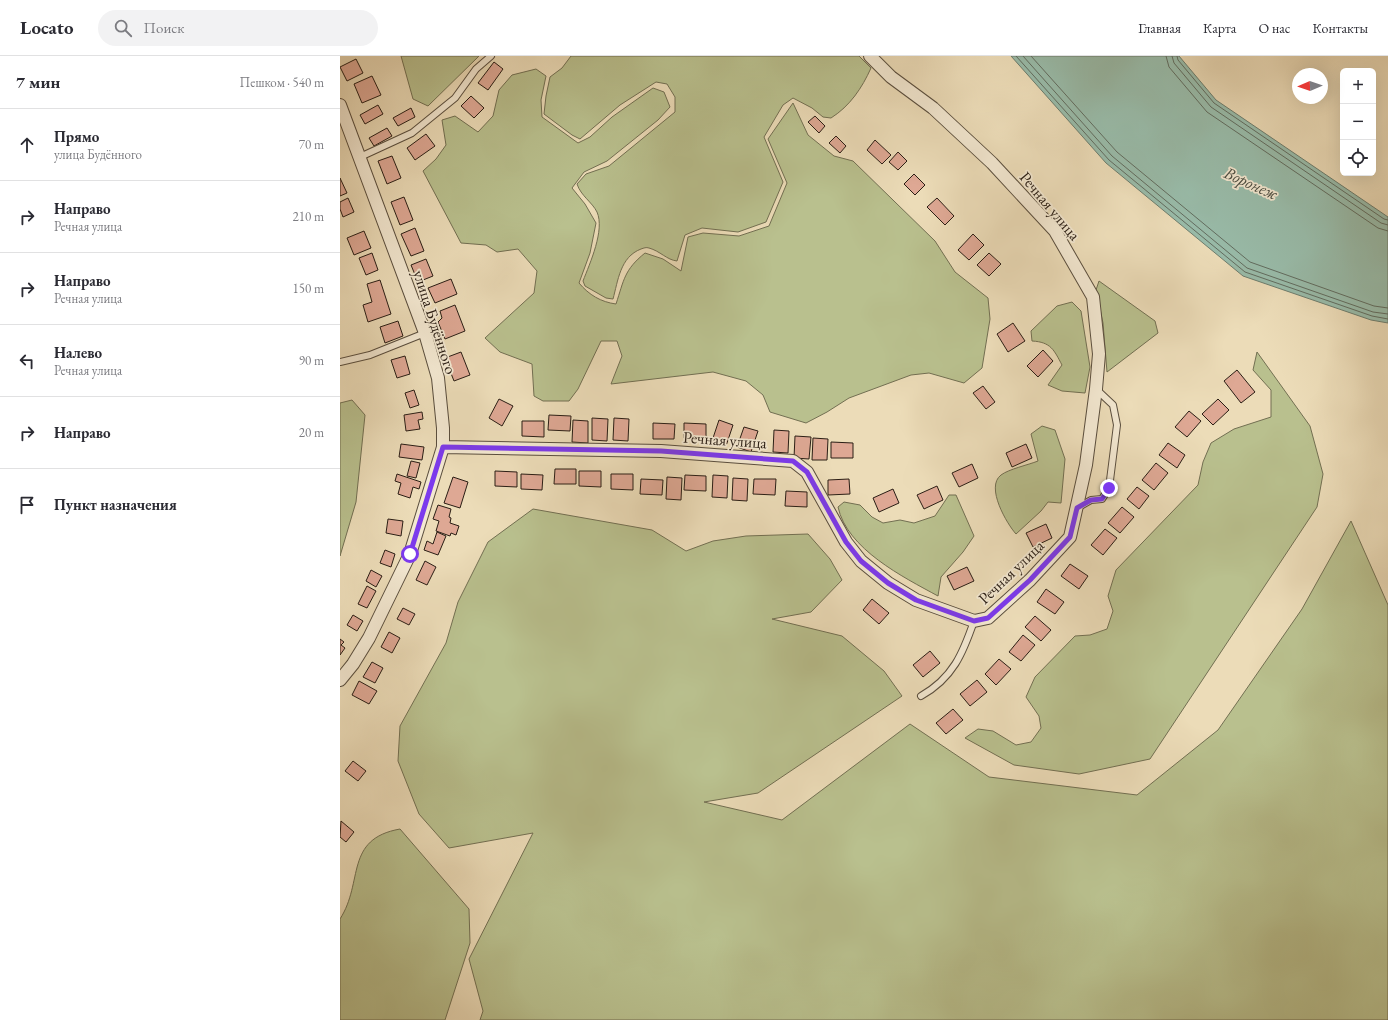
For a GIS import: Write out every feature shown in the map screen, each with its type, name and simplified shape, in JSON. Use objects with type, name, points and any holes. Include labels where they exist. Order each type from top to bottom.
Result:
[{"type":"street","name":"Речная улица","points":[[443,447],[661,451],[793,461],[807,472],[846,542],[861,561],[888,583],[916,600],[974,621],[988,618],[1030,580],[1070,537],[1077,508],[1086,465],[1099,354],[1093,298],[1068,252],[1054,231],[992,163],[933,108],[891,77],[870,56]]},
{"type":"street","name":"улица Будённого","points":[[340,105],[425,333],[438,378],[443,447],[410,554],[369,638],[353,664],[340,680]]},
{"type":"lane","points":[[360,157],[412,133],[454,98],[476,69],[491,56]]},
{"type":"lane","points":[[340,362],[370,355],[425,333]]},
{"type":"lane","points":[[1077,508],[1091,500],[1102,499],[1109,488],[1117,425],[1113,405],[1096,389]]},
{"type":"lane","points":[[922,696],[937,687],[962,655],[974,621]]},
{"type":"shaded area","points":[[401,56],[479,56],[428,106],[413,99]]},
{"type":"shaded area","points":[[571,56],[859,56],[871,68],[864,83],[855,96],[844,108],[831,118],[823,117],[812,108],[793,98],[783,105],[764,137],[783,182],[766,222],[738,232],[702,228],[685,235],[677,261],[649,248],[641,249],[628,258],[624,264],[613,299],[606,298],[585,286],[583,281],[596,246],[599,219],[595,208],[581,192],[577,184],[586,174],[609,166],[675,112],[675,97],[667,84],[656,82],[620,105],[580,139],[572,135],[544,114],[550,77],[562,68]]},
{"type":"shaded area","points":[[536,69],[546,76],[541,100],[542,117],[578,143],[590,137],[612,117],[653,88],[664,92],[670,107],[658,120],[607,161],[584,172],[572,188],[585,204],[596,223],[590,253],[579,283],[591,294],[605,302],[616,304],[623,282],[629,270],[645,253],[663,259],[681,271],[688,237],[703,233],[739,236],[769,226],[787,183],[768,139],[793,103],[808,135],[834,156],[853,161],[935,241],[955,272],[988,298],[990,319],[982,368],[964,383],[929,373],[911,375],[849,398],[806,423],[770,412],[763,395],[746,381],[713,372],[611,384],[622,356],[617,341],[601,341],[578,389],[569,401],[543,401],[534,396],[532,364],[500,352],[485,338],[534,293],[537,271],[518,249],[497,252],[486,245],[461,243],[423,171],[436,159],[446,145],[442,120],[455,116],[478,132],[493,116],[499,90],[512,75]]},
{"type":"shaded area","points":[[1099,281],[1155,321],[1158,333],[1107,372],[1103,323],[1096,290]]},
{"type":"shaded area","points":[[1072,302],[1081,311],[1090,367],[1085,393],[1062,391],[1048,385],[1062,365],[1057,355],[1048,345],[1032,341],[1031,331],[1057,306]]},
{"type":"shaded area","points":[[1257,352],[1310,426],[1323,474],[1317,507],[1150,759],[1079,774],[1014,765],[965,738],[978,729],[993,731],[1016,745],[1031,742],[1041,728],[1039,716],[1026,697],[1035,677],[1075,636],[1090,635],[1107,629],[1113,611],[1108,596],[1116,570],[1198,485],[1203,462],[1211,443],[1234,429],[1271,417],[1271,390],[1253,370]]},
{"type":"shaded area","points":[[352,400],[365,415],[356,502],[340,556],[340,403]]},
{"type":"shaded area","points":[[1042,426],[1055,430],[1065,459],[1061,503],[1048,502],[1041,511],[1016,534],[1003,514],[996,496],[995,488],[997,481],[1004,473],[1038,461],[1031,434]]},
{"type":"shaded area","points":[[949,495],[956,495],[974,536],[963,552],[941,577],[938,596],[893,571],[864,549],[852,536],[843,522],[838,507],[844,502],[860,505],[872,517],[883,523],[900,520],[914,523],[935,516]]},
{"type":"shaded area","points":[[533,509],[652,530],[686,551],[713,541],[746,536],[808,534],[830,559],[842,580],[811,612],[772,619],[842,636],[884,671],[902,696],[758,793],[704,802],[782,820],[910,724],[989,777],[1137,795],[1218,730],[1302,609],[1351,521],[1388,605],[1388,1020],[480,1020],[483,1011],[469,959],[533,833],[449,848],[419,814],[398,761],[400,726],[446,643],[458,602],[488,542]]},
{"type":"shaded area","points":[[400,829],[469,909],[470,943],[445,1020],[340,1020],[340,919],[352,891],[358,864],[363,852],[370,842],[382,834]]},
{"type":"water","name":"Воронеж","points":[[1011,56],[1179,56],[1216,100],[1388,217],[1388,323],[1371,320],[1243,276],[1106,163]]},
{"type":"building","points":[[356,59],[363,73],[347,81],[340,67]]},
{"type":"building","points":[[494,62],[503,69],[488,90],[478,83]]},
{"type":"building","points":[[372,76],[381,95],[362,103],[354,84]]},
{"type":"building","points":[[471,96],[484,108],[474,118],[461,106]]},
{"type":"building","points":[[378,105],[383,114],[365,124],[360,115]]},
{"type":"building","points":[[411,108],[415,117],[398,126],[393,118]]},
{"type":"building","points":[[815,116],[825,126],[819,133],[808,122]]},
{"type":"building","points":[[387,128],[392,136],[374,146],[369,138]]},
{"type":"building","points":[[426,134],[435,146],[415,160],[407,148]]},
{"type":"building","points":[[836,136],[846,146],[840,153],[829,143]]},
{"type":"building","points":[[875,140],[891,155],[882,164],[867,150]]},
{"type":"building","points":[[898,152],[907,161],[898,170],[889,162]]},
{"type":"building","points":[[392,156],[401,178],[387,184],[378,161]]},
{"type":"building","points":[[914,174],[925,185],[915,195],[904,184]]},
{"type":"building","points":[[340,178],[347,193],[340,196]]},
{"type":"building","points":[[404,197],[413,220],[400,225],[391,202]]},
{"type":"building","points":[[348,198],[354,212],[343,217],[340,209],[340,202]]},
{"type":"building","points":[[937,198],[954,216],[945,225],[927,207]]},
{"type":"building","points":[[415,228],[424,251],[411,256],[401,234]]},
{"type":"building","points":[[364,231],[371,248],[354,255],[347,238]]},
{"type":"building","points":[[973,234],[984,245],[969,260],[958,250]]},
{"type":"building","points":[[372,253],[378,270],[366,275],[359,258]]},
{"type":"building","points":[[989,253],[1001,264],[989,276],[977,265]]},
{"type":"building","points":[[426,259],[433,276],[418,282],[411,265]]},
{"type":"building","points":[[451,279],[457,294],[435,303],[428,288]]},
{"type":"building","points":[[380,280],[391,314],[368,322],[363,305],[372,302],[367,284]]},
{"type":"building","points":[[455,305],[465,331],[445,339],[438,322],[442,318],[440,311]]},
{"type":"building","points":[[398,321],[403,336],[385,343],[380,327]]},
{"type":"building","points":[[1013,323],[1025,341],[1008,352],[997,334]]},
{"type":"building","points":[[1043,350],[1053,361],[1038,377],[1027,366]]},
{"type":"building","points":[[461,352],[470,375],[454,381],[445,358]]},
{"type":"building","points":[[405,356],[410,374],[397,378],[391,360]]},
{"type":"building","points":[[1237,370],[1255,392],[1241,403],[1224,381]]},
{"type":"building","points":[[983,386],[995,402],[986,409],[973,393]]},
{"type":"building","points":[[414,390],[419,405],[410,408],[405,393]]},
{"type":"building","points":[[499,399],[513,406],[502,426],[489,418]]},
{"type":"building","points":[[1218,399],[1229,410],[1213,425],[1202,414]]},
{"type":"building","points":[[1189,411],[1201,421],[1187,437],[1175,427]]},
{"type":"building","points":[[422,412],[423,419],[418,420],[420,429],[406,431],[404,415]]},
{"type":"building","points":[[549,415],[571,416],[570,431],[548,430]]},
{"type":"building","points":[[592,418],[608,419],[607,441],[592,440]]},
{"type":"building","points":[[614,418],[629,419],[628,441],[613,440]]},
{"type":"building","points":[[573,420],[588,421],[588,443],[572,442]]},
{"type":"building","points":[[719,420],[733,425],[726,446],[712,441]]},
{"type":"building","points":[[522,421],[544,421],[544,437],[522,436]]},
{"type":"building","points":[[653,423],[675,424],[674,439],[653,439]]},
{"type":"building","points":[[684,423],[706,424],[706,439],[684,438]]},
{"type":"building","points":[[744,427],[758,431],[751,452],[737,447]]},
{"type":"building","points":[[774,430],[789,431],[788,453],[773,452]]},
{"type":"building","points":[[795,436],[811,437],[809,459],[794,458]]},
{"type":"building","points":[[813,438],[828,439],[827,460],[812,460]]},
{"type":"building","points":[[831,442],[853,443],[853,458],[831,458]]},
{"type":"building","points":[[1168,443],[1185,455],[1177,468],[1159,455]]},
{"type":"building","points":[[401,444],[424,447],[422,460],[399,457]]},
{"type":"building","points":[[1026,444],[1032,458],[1012,467],[1006,453]]},
{"type":"building","points":[[411,461],[420,463],[416,478],[407,476]]},
{"type":"building","points":[[1156,463],[1168,473],[1154,490],[1142,480]]},
{"type":"building","points":[[972,464],[978,478],[959,487],[952,473]]},
{"type":"building","points":[[555,469],[576,469],[576,484],[554,484]]},
{"type":"building","points":[[495,471],[517,472],[517,487],[495,486]]},
{"type":"building","points":[[579,471],[601,471],[601,487],[579,486]]},
{"type":"building","points":[[397,474],[421,482],[419,489],[413,487],[410,498],[398,494],[401,483],[395,481]]},
{"type":"building","points":[[521,474],[543,475],[542,490],[521,489]]},
{"type":"building","points":[[611,474],[633,474],[633,490],[611,489]]},
{"type":"building","points":[[685,475],[706,476],[706,491],[684,490]]},
{"type":"building","points":[[713,475],[728,476],[727,498],[712,497]]},
{"type":"building","points":[[453,477],[468,482],[460,508],[444,503]]},
{"type":"building","points":[[667,477],[682,478],[681,500],[666,499]]},
{"type":"building","points":[[733,478],[748,479],[747,501],[732,500]]},
{"type":"building","points":[[641,479],[663,480],[662,495],[640,494]]},
{"type":"building","points":[[754,479],[776,479],[775,495],[753,494]]},
{"type":"building","points":[[849,479],[850,494],[828,495],[828,480]]},
{"type":"building","points":[[937,486],[943,500],[924,509],[917,495]]},
{"type":"building","points":[[1137,487],[1149,496],[1139,509],[1127,499]]},
{"type":"building","points":[[893,489],[899,503],[879,512],[873,498]]},
{"type":"building","points":[[786,491],[807,492],[807,507],[785,506]]},
{"type":"building","points":[[438,505],[451,509],[449,517],[451,518],[450,523],[459,526],[456,535],[451,533],[450,536],[436,531],[439,521],[433,519]]},
{"type":"building","points":[[1122,507],[1134,517],[1120,533],[1108,523]]},
{"type":"building","points":[[388,519],[403,521],[401,536],[386,533]]},
{"type":"building","points":[[1046,524],[1052,538],[1033,547],[1026,533]]},
{"type":"building","points":[[1105,529],[1117,538],[1103,555],[1091,545]]},
{"type":"building","points":[[437,532],[446,536],[438,555],[424,550],[427,541],[433,544]]},
{"type":"building","points":[[385,550],[395,554],[391,567],[380,563]]},
{"type":"building","points":[[425,561],[436,567],[427,585],[416,580]]},
{"type":"building","points":[[1070,564],[1088,576],[1079,589],[1061,576]]},
{"type":"building","points":[[967,567],[974,581],[954,590],[947,576]]},
{"type":"building","points":[[371,570],[382,576],[376,587],[366,581]]},
{"type":"building","points":[[367,586],[376,591],[367,608],[358,604]]},
{"type":"building","points":[[1046,589],[1064,602],[1055,614],[1037,602]]},
{"type":"building","points":[[872,599],[889,613],[879,624],[863,610]]},
{"type":"building","points":[[403,608],[415,614],[409,625],[397,619]]},
{"type":"building","points":[[353,615],[363,621],[357,631],[347,625]]},
{"type":"building","points":[[1035,616],[1051,630],[1041,641],[1025,627]]},
{"type":"building","points":[[389,632],[400,638],[392,653],[381,647]]},
{"type":"building","points":[[1023,635],[1035,645],[1021,661],[1009,652]]},
{"type":"building","points":[[340,639],[344,642],[341,645],[345,648],[340,655]]},
{"type":"building","points":[[930,651],[940,663],[923,677],[913,665]]},
{"type":"building","points":[[999,659],[1011,669],[996,685],[985,674]]},
{"type":"building","points":[[372,662],[383,668],[375,683],[363,677]]},
{"type":"building","points":[[977,680],[987,692],[970,706],[960,694]]},
{"type":"building","points":[[359,681],[377,691],[369,704],[352,695]]},
{"type":"building","points":[[953,709],[963,720],[946,734],[936,723]]},
{"type":"building","points":[[353,761],[366,771],[358,781],[345,771]]},
{"type":"building","points":[[341,821],[354,832],[346,842],[340,837]]},
{"type":"route","points":[[410,554],[443,447],[661,451],[793,461],[807,472],[846,542],[861,561],[888,583],[916,600],[951,614],[974,621],[988,618],[1030,580],[1070,537],[1077,508],[1091,500],[1102,499],[1109,488]]}]
